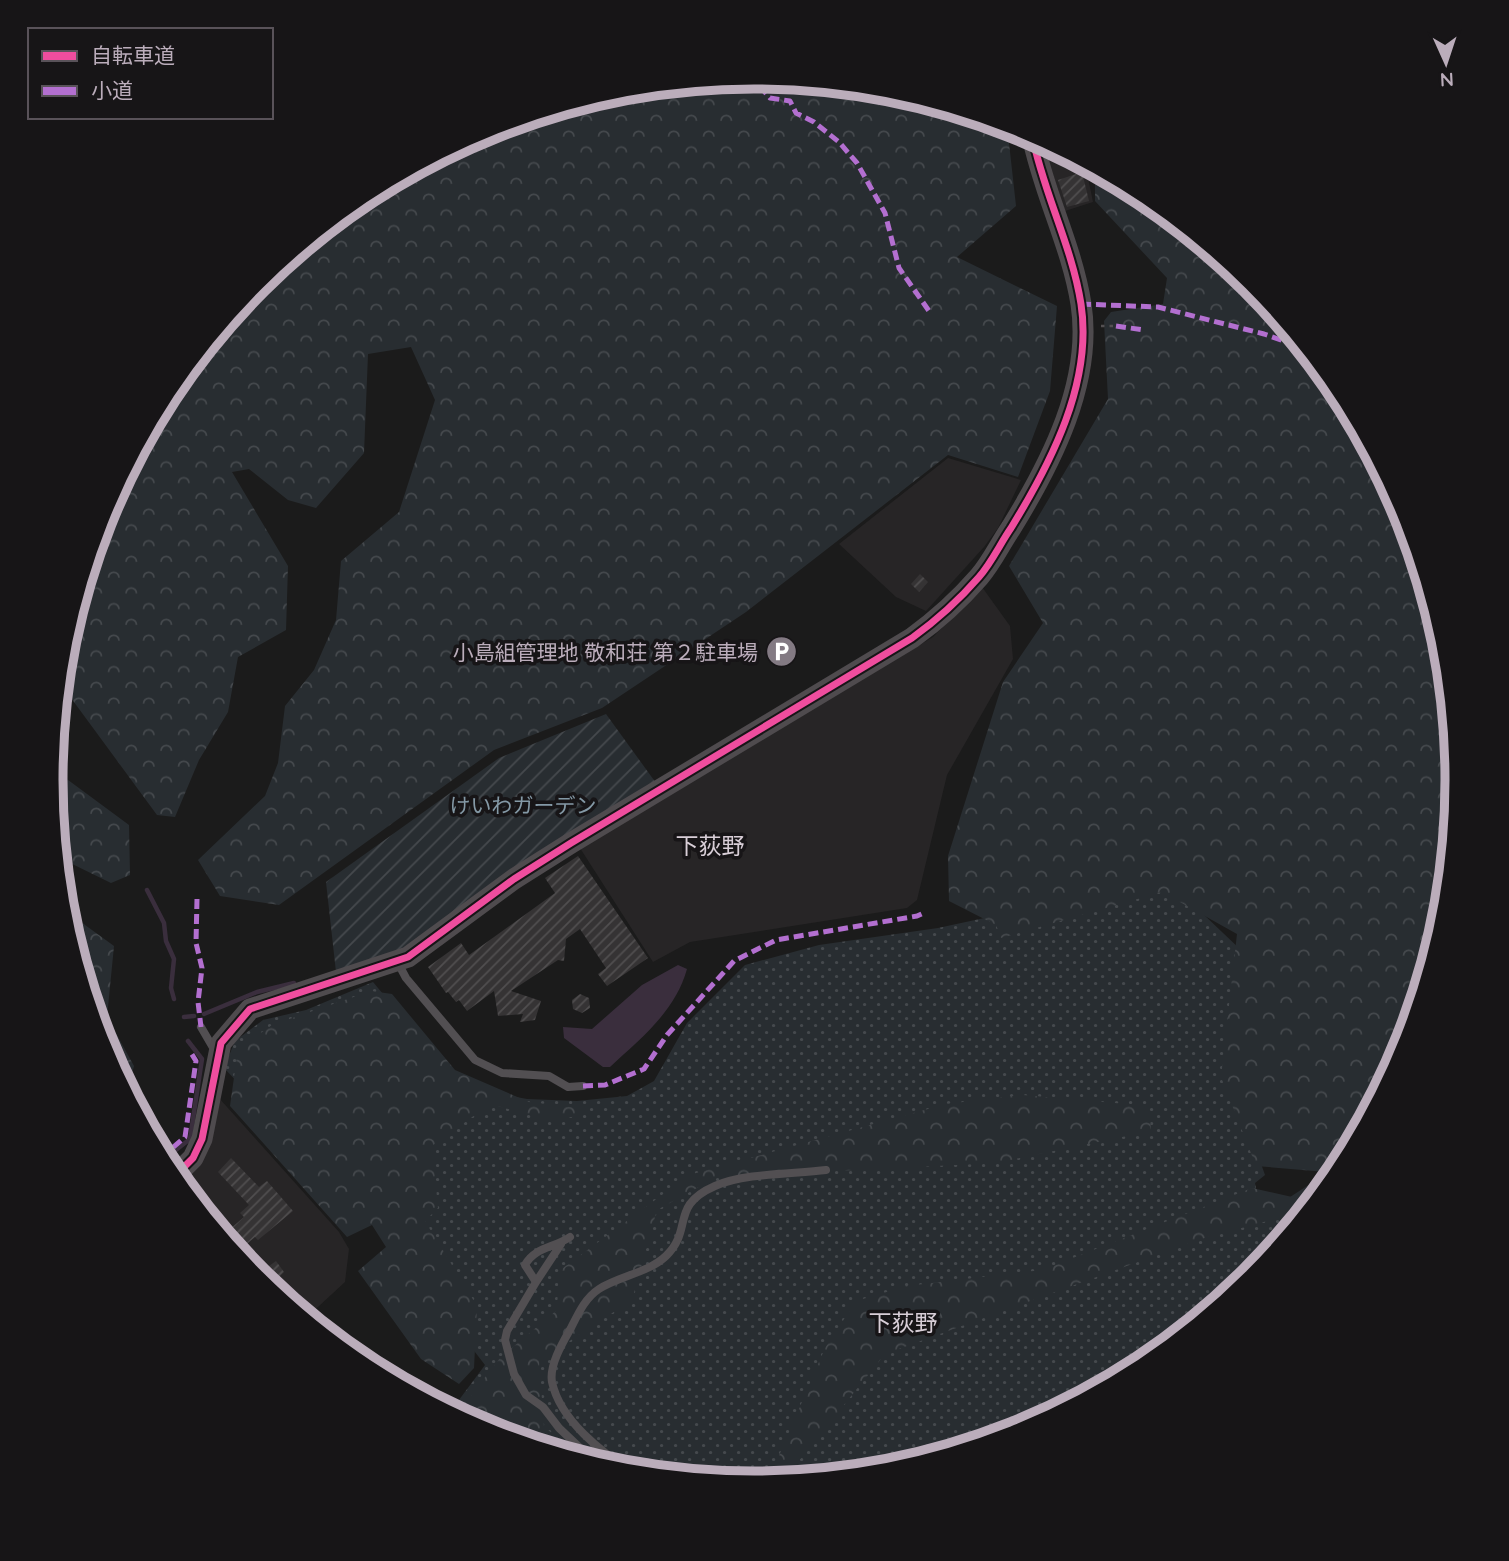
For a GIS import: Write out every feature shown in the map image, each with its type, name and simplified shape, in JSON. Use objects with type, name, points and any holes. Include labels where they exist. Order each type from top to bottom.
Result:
[{"type":"street","points":[[183,1168],[193,1158],[202,1139],[226,1034],[241,1016],[259,1004],[323,987],[397,961],[427,944],[514,879],[571,843],[912,638],[947,609],[981,575],[1022,509],[1059,433],[1075,393],[1080,370],[1081,304],[1036,150]]},
{"type":"lane","points":[[397,961],[406,978],[475,1060],[502,1073],[549,1076],[568,1087],[583,1086]]},
{"type":"lane","points":[[201,1027],[220,1062]]},
{"type":"lane","points":[[616,1458],[578,1427],[552,1382],[553,1365],[584,1304],[596,1290],[652,1266],[666,1256],[680,1236],[685,1208],[704,1192],[725,1182],[826,1170]]},
{"type":"lane","points":[[536,1283],[525,1265],[529,1259],[542,1249],[566,1240],[536,1283],[507,1331],[505,1340],[514,1374],[526,1395],[543,1408],[582,1449]]},
{"type":"shaded area","points":[[1047,154],[1087,175],[1093,202],[1065,211]]},
{"type":"shaded area","points":[[948,458],[1021,480],[998,528],[926,611],[896,597],[839,544]]},
{"type":"shaded area","points":[[982,587],[1010,626],[1013,659],[947,775],[917,900],[907,908],[690,942],[653,962],[580,848],[933,637]]},
{"type":"shaded area","points":[[678,965],[687,969],[682,984],[666,1011],[645,1035],[610,1067],[603,1067],[564,1038],[563,1027],[592,1029],[642,985]]},
{"type":"shaded area","points":[[219,1098],[339,1232],[349,1249],[345,1282],[313,1312],[266,1269],[235,1236],[188,1176],[193,1173],[210,1143]]},
{"type":"green space","points":[[754,89],[845,95],[933,113],[1008,138],[1016,206],[957,257],[1057,306],[1050,391],[1018,477],[948,455],[746,612],[602,708],[494,750],[279,905],[220,896],[198,860],[265,796],[278,763],[285,706],[314,670],[336,620],[341,561],[399,512],[435,400],[411,347],[368,354],[364,453],[316,508],[288,500],[249,469],[232,472],[288,566],[286,630],[238,657],[228,712],[199,760],[175,817],[157,815],[68,695],[76,646],[100,558],[134,475],[180,396],[235,325],[299,261],[334,232],[409,182],[490,142],[576,113],[664,95]]},
{"type":"green space","points":[[1095,179],[1175,232],[1243,292],[1303,360],[1329,396],[1375,475],[1409,558],[1433,646],[1445,735],[1446,780],[1445,826],[1433,915],[1409,1003],[1393,1045],[1375,1086],[1324,1172],[1256,1166],[1221,1077],[1237,934],[1162,892],[1001,938],[996,925],[949,901],[948,856],[1003,682],[1043,623],[1009,566],[1108,399],[1104,321],[1111,312],[1163,304],[1167,278],[1095,201]]},
{"type":"green space","name":"けいわガーデン","points":[[606,714],[656,783],[415,946],[336,972],[326,882],[499,758]]},
{"type":"green space","points":[[63,776],[129,825],[130,875],[111,883],[68,862]]},
{"type":"green space","points":[[1161,874],[1243,952],[1235,1091],[1265,1175],[1255,1183],[1259,1204],[1278,1205],[1320,1177],[1274,1236],[1243,1269],[1175,1329],[1139,1355],[1060,1401],[1019,1419],[977,1435],[889,1459],[800,1471],[709,1471],[664,1466],[620,1459],[532,1435],[456,1404],[485,1365],[368,1213],[304,1152],[224,1068],[235,1041],[263,1020],[306,1010],[373,982],[447,1071],[479,1090],[527,1099],[577,1101],[627,1096],[654,1081],[687,1023],[745,965],[819,945],[938,928],[1064,901]]},
{"type":"green space","points":[[77,919],[114,946],[107,1017],[134,1066],[131,1079],[100,1003]]},
{"type":"green space","points":[[371,991],[392,994],[455,1070],[529,1102],[587,1109],[582,1115],[551,1121],[494,1105],[472,1117],[432,1146],[438,1208],[425,1221],[477,1306],[474,1368],[459,1384],[421,1359],[358,1271],[386,1247],[372,1225],[347,1237],[230,1106],[238,1049],[272,1025]]},
{"type":"green space","points":[[1023,1095],[1149,1106],[1151,1131],[996,1163],[717,1177],[657,1210],[632,1300],[539,1361],[544,1427],[569,1446],[532,1435],[462,1407],[500,1358],[557,1310],[559,1271],[689,1175],[946,1104]]},
{"type":"green space","points":[[1252,1188],[1304,1200],[1292,1214],[1201,1239],[885,1354],[790,1471],[775,1465],[825,1348],[856,1301],[907,1286],[1042,1270]]},
{"type":"building","points":[[1082,172],[1089,201],[1067,207],[1058,180]]},
{"type":"building","points":[[920,574],[928,582],[919,592],[911,584]]},
{"type":"building","points":[[578,856],[648,958],[607,986],[598,974],[606,968],[580,929],[566,939],[564,961],[558,960],[511,991],[541,1001],[535,1020],[520,1022],[523,1014],[498,1016],[494,991],[467,1011],[459,1000],[456,1002],[446,993],[428,967],[461,943],[469,955],[555,893],[545,878]]},
{"type":"building","points":[[580,994],[589,998],[590,1008],[582,1013],[573,1009],[572,1000]]},
{"type":"building","points":[[231,1158],[259,1187],[267,1181],[293,1211],[258,1240],[255,1237],[244,1246],[230,1229],[244,1217],[240,1213],[249,1205],[218,1172]]},
{"type":"building","points":[[276,1261],[284,1272],[277,1279],[266,1268]]},
{"type":"waterway","points":[[147,890],[164,923],[166,941],[174,959],[171,988],[174,999]]},
{"type":"waterway","points":[[204,1014],[257,992],[294,983]]},
{"type":"waterway","points":[[184,1017],[194,1016]]},
{"type":"waterway","points":[[172,1153],[190,1139],[202,1059],[188,1041]]},
{"type":"marked path","points":[[762,89],[770,98],[790,101],[796,113],[814,122],[839,142],[857,163],[885,213],[899,268],[929,311]]},
{"type":"marked path","points":[[1081,304],[1158,307],[1289,343]]},
{"type":"marked path","points":[[1116,326],[1144,330]]},
{"type":"marked path","points":[[197,899],[196,943],[202,968],[198,1002],[201,1027]]},
{"type":"marked path","points":[[583,1086],[605,1085],[644,1069],[667,1035],[734,961],[776,940],[917,916],[926,912]]},
{"type":"marked path","points":[[171,1150],[185,1137],[196,1061],[191,1053]]},
{"type":"cycle path","points":[[183,1168],[193,1158],[202,1139],[221,1043],[250,1009],[408,957],[514,879],[912,638],[964,594],[979,577],[1026,503],[1054,449],[1075,392],[1081,363],[1083,333],[1077,282],[1035,149]]},
{"type":"place","name":"小島組管理地 敬和荘 第２駐車場","points":[[781,652]]},
{"type":"district","name":"下荻野","points":[[710,845]]},
{"type":"district","name":"下荻野","points":[[903,1322]]}]
